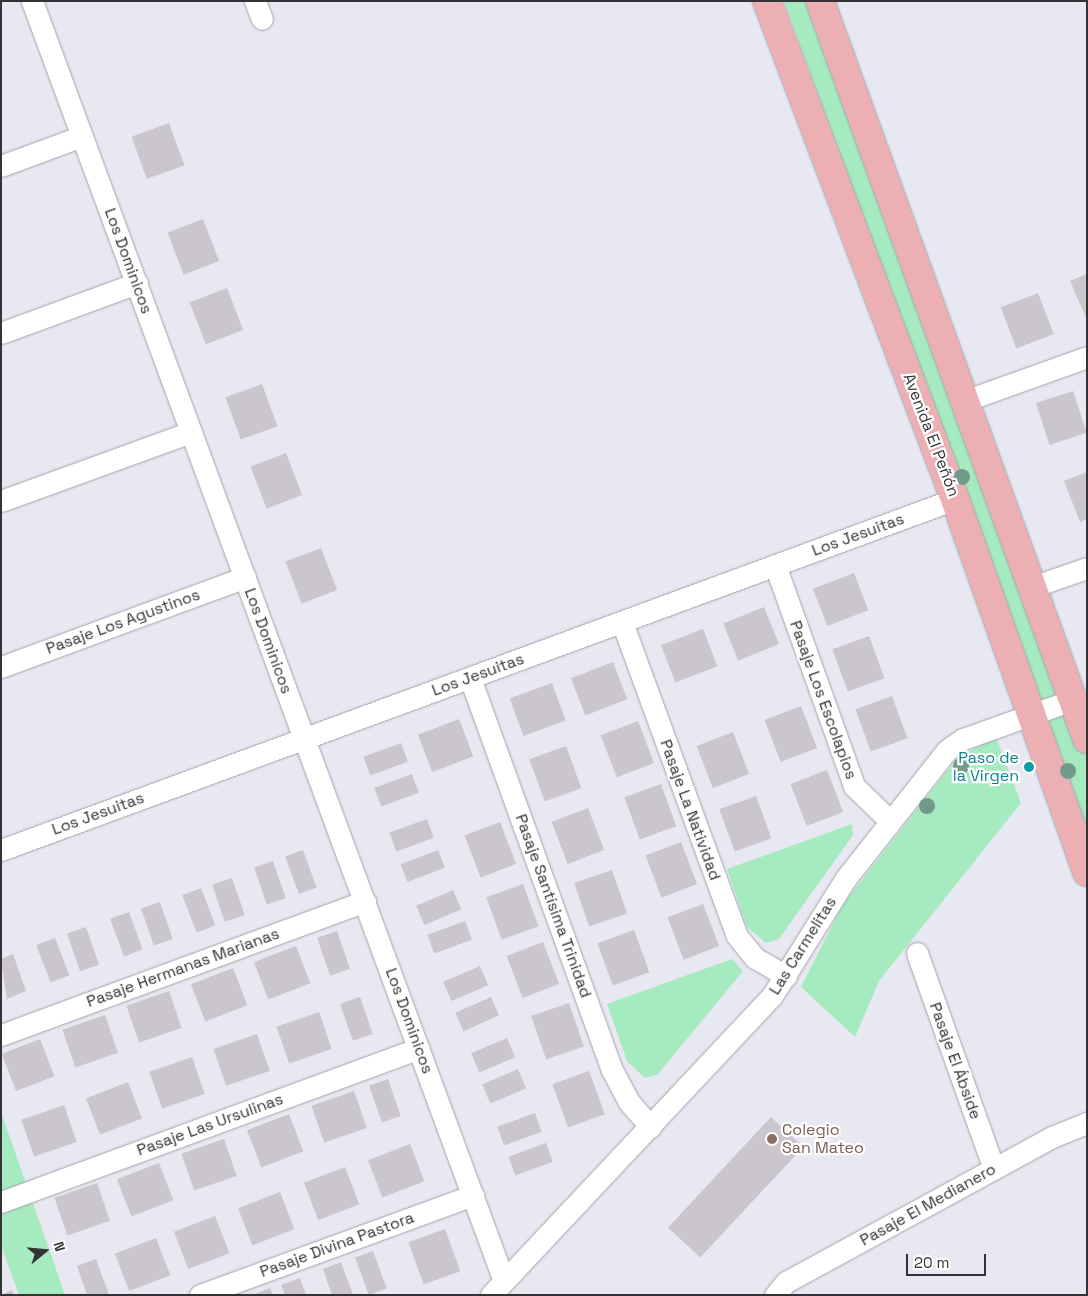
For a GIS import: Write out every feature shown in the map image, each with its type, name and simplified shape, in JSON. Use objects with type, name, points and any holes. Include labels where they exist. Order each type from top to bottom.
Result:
[{"type":"main road","name":"Avenida El Peñón","points":[[767,1],[959,509],[1087,872]]},
{"type":"main road","points":[[820,1],[1087,739]]},
{"type":"main road","points":[[959,509],[1002,505]]},
{"type":"street","name":"Los Dominicos","points":[[32,1],[473,1195],[498,1288]]},
{"type":"street","points":[[1,166],[82,136]]},
{"type":"street","points":[[1,333],[137,284]]},
{"type":"street","points":[[964,401],[1087,357]]},
{"type":"street","points":[[1,501],[191,432]]},
{"type":"street","name":"Los Jesuitas","points":[[1,850],[775,566],[959,509]]},
{"type":"street","name":"Pasaje Los Escolapios","points":[[775,566],[854,786],[890,821]]},
{"type":"street","points":[[1032,587],[1087,568]]},
{"type":"street","name":"Pasaje Los Agustinos","points":[[1,667],[245,578]]},
{"type":"street","name":"Pasaje La Natividad","points":[[622,622],[737,936],[755,958],[786,976]]},
{"type":"street","name":"Pasaje Santísima Trinidad","points":[[470,678],[612,1070],[629,1102],[651,1127]]},
{"type":"street","name":"Las Carmelitas","points":[[498,1288],[753,1018],[786,976],[830,901],[890,821],[954,744],[1072,700]]},
{"type":"street","name":"Pasaje Hermanas Marianas","points":[[1,1034],[365,901]]},
{"type":"street","name":"Pasaje El Ábside","points":[[916,953],[994,1169]]},
{"type":"street","name":"Pasaje Las Ursulinas","points":[[1,1202],[419,1048]]},
{"type":"street","name":"Pasaje El Medianero","points":[[775,1295],[786,1282],[994,1169],[1087,1123]]},
{"type":"street","name":"Pasaje Divina Pastora","points":[[200,1295],[473,1195]]},
{"type":"green space","points":[[784,1],[808,1],[1087,755],[1087,832]]},
{"type":"green space","points":[[996,737],[1021,803],[879,981],[855,1037],[801,987],[843,904],[947,771],[966,753]]},
{"type":"green space","points":[[852,824],[853,835],[779,939],[766,943],[747,927],[727,869]]},
{"type":"green space","points":[[732,959],[743,971],[658,1074],[645,1078],[627,1061],[607,1004]]},
{"type":"green space","points":[[1,1112],[65,1295],[19,1295],[1,1245]]},
{"type":"building","points":[[169,123],[184,165],[147,179],[131,137]]},
{"type":"building","points":[[203,219],[219,261],[184,275],[168,233]]},
{"type":"building","points":[[1087,274],[1087,320],[1070,281]]},
{"type":"building","points":[[227,288],[243,330],[206,344],[190,302]]},
{"type":"building","points":[[1038,293],[1054,334],[1016,348],[1001,307]]},
{"type":"building","points":[[262,384],[277,426],[241,440],[225,397]]},
{"type":"building","points":[[1073,391],[1087,433],[1050,445],[1036,403]]},
{"type":"building","points":[[286,453],[302,495],[267,509],[251,467]]},
{"type":"building","points":[[1087,472],[1087,519],[1080,522],[1064,481]]},
{"type":"building","points":[[321,548],[337,590],[302,604],[286,562]]},
{"type":"building","points":[[854,573],[868,610],[827,626],[813,589]]},
{"type":"building","points":[[764,607],[779,644],[738,661],[723,623]]},
{"type":"building","points":[[703,629],[717,666],[675,682],[661,645]]},
{"type":"building","points":[[869,636],[884,678],[848,692],[832,649]]},
{"type":"building","points":[[613,662],[627,699],[585,715],[571,678]]},
{"type":"building","points":[[552,683],[566,721],[523,736],[510,698]]},
{"type":"building","points":[[892,696],[907,738],[871,752],[855,709]]},
{"type":"building","points":[[801,706],[817,748],[781,762],[765,720]]},
{"type":"building","points":[[459,719],[473,756],[432,772],[418,735]]},
{"type":"building","points":[[638,721],[654,763],[617,777],[601,735]]},
{"type":"building","points":[[733,732],[749,774],[713,788],[697,746]]},
{"type":"building","points":[[401,743],[408,762],[370,775],[363,757]]},
{"type":"building","points":[[566,746],[581,788],[545,802],[529,759]]},
{"type":"building","points":[[827,770],[843,812],[807,826],[791,784]]},
{"type":"building","points":[[412,774],[419,793],[381,806],[374,788]]},
{"type":"building","points":[[661,784],[676,826],[640,840],[624,797]]},
{"type":"building","points":[[756,796],[771,838],[735,852],[719,809]]},
{"type":"building","points":[[588,808],[604,850],[568,864],[552,822]]},
{"type":"building","points":[[427,819],[434,838],[396,851],[389,833]]},
{"type":"building","points":[[500,822],[516,864],[481,878],[465,836]]},
{"type":"building","points":[[681,842],[697,884],[662,898],[646,856]]},
{"type":"building","points":[[303,850],[317,888],[299,894],[285,856]]},
{"type":"building","points":[[438,850],[445,868],[407,882],[401,864]]},
{"type":"building","points":[[273,861],[286,898],[267,904],[254,868]]},
{"type":"building","points":[[612,870],[627,913],[589,927],[574,883]]},
{"type":"building","points":[[232,878],[245,915],[225,922],[212,885]]},
{"type":"building","points":[[523,884],[538,926],[502,940],[486,897]]},
{"type":"building","points":[[201,888],[215,925],[197,933],[182,895]]},
{"type":"building","points":[[453,890],[461,909],[424,925],[416,906]]},
{"type":"building","points":[[160,902],[173,939],[154,945],[141,909]]},
{"type":"building","points":[[703,904],[719,946],[684,960],[668,918]]},
{"type":"building","points":[[129,912],[143,950],[124,956],[110,919]]},
{"type":"building","points":[[465,921],[472,940],[434,953],[427,935]]},
{"type":"building","points":[[86,927],[99,965],[80,971],[67,934]]},
{"type":"building","points":[[634,930],[649,972],[613,986],[597,943]]},
{"type":"building","points":[[337,931],[350,969],[330,976],[317,938]]},
{"type":"building","points":[[55,938],[69,975],[51,983],[36,945]]},
{"type":"building","points":[[543,942],[559,984],[523,998],[507,956]]},
{"type":"building","points":[[296,946],[310,983],[268,999],[254,962]]},
{"type":"building","points":[[13,954],[26,991],[7,999],[1,959]]},
{"type":"building","points":[[480,966],[488,985],[451,1001],[443,982]]},
{"type":"building","points":[[233,968],[247,1005],[205,1021],[191,984]]},
{"type":"building","points":[[169,991],[182,1028],[139,1043],[126,1006]]},
{"type":"building","points":[[360,997],[373,1034],[353,1041],[340,1004]]},
{"type":"building","points":[[491,997],[499,1015],[464,1031],[455,1013]]},
{"type":"building","points":[[569,1003],[584,1046],[546,1060],[531,1016]]},
{"type":"building","points":[[319,1012],[332,1049],[289,1064],[276,1027]]},
{"type":"building","points":[[105,1015],[118,1053],[75,1067],[62,1030]]},
{"type":"building","points":[[257,1034],[270,1071],[226,1086],[214,1049]]},
{"type":"building","points":[[507,1038],[515,1057],[479,1073],[471,1053]]},
{"type":"building","points":[[40,1039],[54,1076],[16,1091],[2,1054]]},
{"type":"building","points":[[192,1057],[205,1094],[162,1109],[149,1072]]},
{"type":"building","points":[[518,1069],[526,1088],[490,1104],[482,1084]]},
{"type":"building","points":[[589,1071],[605,1114],[568,1128],[552,1084]]},
{"type":"building","points":[[388,1079],[401,1116],[382,1122],[369,1086]]},
{"type":"building","points":[[128,1082],[142,1118],[100,1135],[86,1098]]},
{"type":"building","points":[[354,1091],[367,1128],[324,1143],[311,1106]]},
{"type":"building","points":[[64,1105],[77,1142],[34,1157],[21,1120]]},
{"type":"building","points":[[535,1113],[542,1132],[504,1145],[497,1127]]},
{"type":"building","points":[[289,1114],[303,1151],[261,1167],[247,1130]]},
{"type":"building","points":[[771,1117],[803,1147],[700,1257],[668,1227]]},
{"type":"building","points":[[224,1139],[237,1176],[194,1191],[181,1154]]},
{"type":"building","points":[[546,1143],[553,1162],[515,1175],[508,1157]]},
{"type":"building","points":[[410,1144],[424,1181],[382,1197],[368,1160]]},
{"type":"building","points":[[159,1163],[173,1200],[131,1216],[117,1179]]},
{"type":"building","points":[[345,1167],[359,1204],[318,1220],[304,1183]]},
{"type":"building","points":[[97,1183],[110,1221],[67,1235],[54,1198]]},
{"type":"building","points":[[280,1192],[294,1229],[252,1245],[238,1208]]},
{"type":"building","points":[[215,1216],[229,1253],[188,1269],[174,1232]]},
{"type":"building","points":[[445,1229],[460,1271],[424,1285],[408,1242]]},
{"type":"building","points":[[156,1238],[170,1275],[129,1291],[115,1254]]},
{"type":"building","points":[[373,1251],[387,1289],[369,1295],[355,1257]]},
{"type":"building","points":[[96,1259],[109,1295],[87,1295],[77,1266]]},
{"type":"building","points":[[341,1262],[353,1295],[332,1295],[323,1269]]},
{"type":"building","points":[[300,1278],[306,1295],[285,1295],[281,1285]]},
{"type":"building","points":[[270,1288],[273,1295],[253,1295]]},
{"type":"building","points":[[12,1290],[14,1295],[1,1295]]},
{"type":"place","name":"Paso de la Virgen","points":[[1029,767]]},
{"type":"place","name":"Colegio San Mateo","points":[[772,1139]]}]
